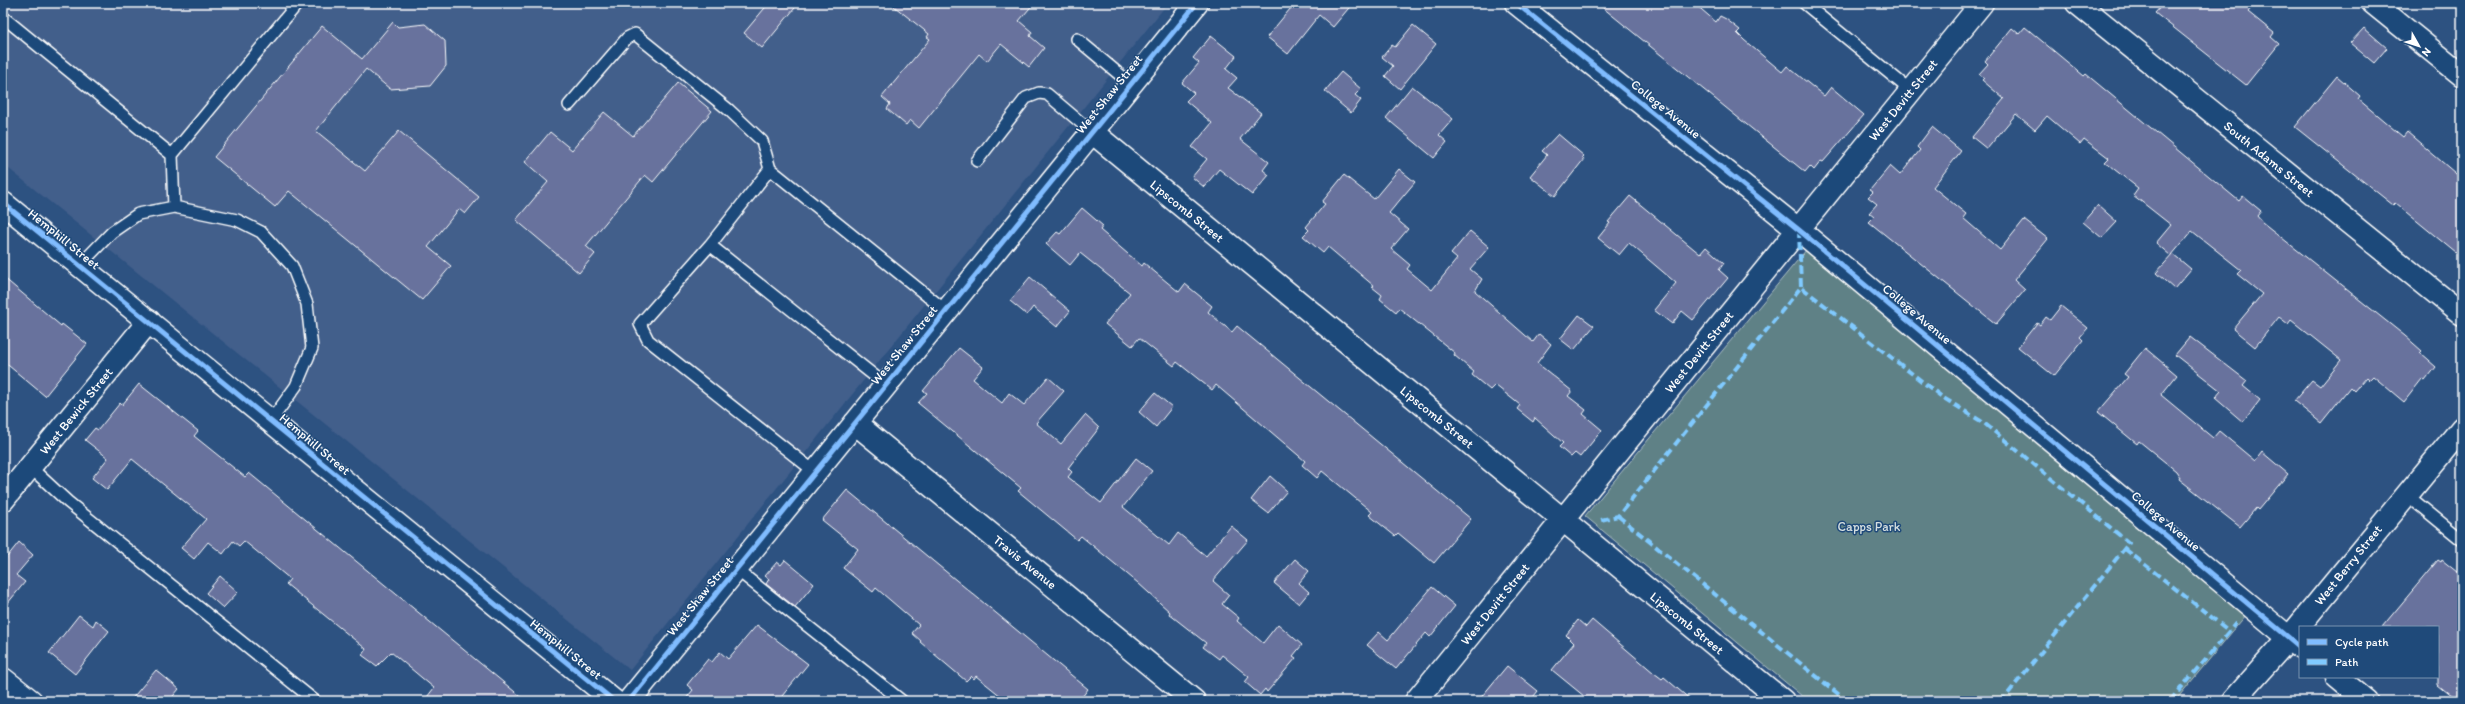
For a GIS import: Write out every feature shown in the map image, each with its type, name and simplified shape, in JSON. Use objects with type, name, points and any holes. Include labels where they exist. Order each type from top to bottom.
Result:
[{"type":"street","name":"West Shaw Street","points":[[629,701],[1197,3]]},
{"type":"street","name":"College Avenue","points":[[1516,3],[1799,230],[2294,642]]},
{"type":"street","name":"West Devitt Street","points":[[1416,701],[1982,3]]},
{"type":"street","name":"South Adams Street","points":[[2077,3],[2462,314]]},
{"type":"street","points":[[2373,3],[2462,75]]},
{"type":"street","name":"Lipscomb Street","points":[[1092,132],[1783,701]]},
{"type":"street","name":"Hemphill Street","points":[[3,203],[614,701]]},
{"type":"street","name":"West Bewick Street","points":[[3,500],[148,321]]},
{"type":"street","name":"Travis Avenue","points":[[855,423],[1194,701]]},
{"type":"street","name":"West Berry Street","points":[[2306,626],[2407,495],[2462,428]]},
{"type":"street","name":"West Berry Street","points":[[2233,701],[2294,642]]},
{"type":"street","points":[[2338,678],[2366,701]]},
{"type":"street","points":[[3,679],[31,701]]},
{"type":"lane","points":[[174,207],[172,155],[298,3]]},
{"type":"lane","points":[[1804,3],[1911,91]]},
{"type":"lane","points":[[3,17],[172,155]]},
{"type":"lane","points":[[569,105],[627,38],[635,34],[729,110],[762,141],[770,169],[946,311]]},
{"type":"lane","points":[[1077,39],[1131,84]]},
{"type":"lane","points":[[977,161],[1026,98],[1038,93],[1047,94],[1092,132]]},
{"type":"lane","points":[[770,169],[710,245],[640,324],[648,340],[815,472]]},
{"type":"lane","points":[[80,265],[112,232],[138,214],[174,207],[237,220],[261,232],[292,266],[307,304],[312,348],[296,386],[270,422]]},
{"type":"lane","points":[[710,245],[886,385]]},
{"type":"lane","points":[[30,467],[68,502],[314,701]]},
{"type":"lane","points":[[2407,495],[2462,540]]},
{"type":"lane","points":[[736,569],[902,701]]},
{"type":"shaded area","points":[[3,3],[1168,3],[630,670],[3,164]]},
{"type":"green space","name":"Capps Park","points":[[1807,249],[2246,615],[2175,701],[1808,701],[1585,516]]},
{"type":"building","points":[[769,3],[799,3],[762,48],[744,33]]},
{"type":"building","points":[[890,3],[1034,3],[1019,21],[1032,32],[1030,36],[1044,48],[1029,67],[1001,44],[987,61],[979,54],[919,128],[910,120],[906,125],[887,109],[890,104],[882,97],[930,39],[927,37],[929,34]]},
{"type":"building","points":[[1295,3],[1353,3],[1333,27],[1319,15],[1288,54],[1267,37]]},
{"type":"building","points":[[1597,3],[1694,3],[1716,22],[1720,16],[1726,19],[1740,30],[1737,33],[1744,40],[1782,72],[1787,66],[1824,96],[1831,87],[1864,115],[1823,162],[1821,161],[1814,170],[1810,166],[1805,172]]},
{"type":"building","points":[[2164,3],[2255,3],[2248,12],[2274,33],[2271,37],[2279,44],[2246,85],[2155,13]]},
{"type":"building","points":[[393,22],[398,27],[425,24],[445,41],[446,66],[430,86],[390,89],[366,69],[316,131],[365,171],[399,131],[479,197],[465,214],[459,209],[428,247],[451,266],[422,300],[289,191],[275,207],[214,157],[322,26],[362,59]]},
{"type":"building","points":[[1413,25],[1436,44],[1400,89],[1385,76],[1393,66],[1382,57],[1392,45],[1395,47]]},
{"type":"building","points":[[2025,27],[2084,76],[2086,74],[2239,201],[2243,196],[2261,211],[2257,216],[2262,222],[2422,351],[2420,353],[2436,367],[2425,381],[2422,379],[2404,402],[2373,376],[2369,380],[2366,377],[2354,391],[2350,387],[2321,423],[2294,401],[2312,380],[2320,386],[2341,360],[2291,320],[2288,324],[2279,317],[2255,347],[2233,329],[2262,294],[2237,274],[2241,270],[2192,231],[2171,256],[2156,243],[2171,225],[2133,195],[2138,188],[2105,162],[2109,158],[2084,139],[2080,144],[2047,116],[2035,130],[2016,114],[1987,149],[1972,137],[2004,99],[1982,80],[1984,78],[1979,74],[1988,64],[1985,61],[2012,28],[2019,34]]},
{"type":"building","points":[[2364,28],[2387,48],[2374,63],[2350,43]]},
{"type":"building","points":[[1211,36],[1236,56],[1226,69],[1237,78],[1228,88],[1261,113],[1240,139],[1269,162],[1263,170],[1269,175],[1252,195],[1219,169],[1204,187],[1192,177],[1207,159],[1192,147],[1212,123],[1186,101],[1194,93],[1182,83],[1199,63],[1193,58]]},
{"type":"building","points":[[1341,72],[1361,89],[1355,95],[1361,100],[1351,113],[1325,91]]},
{"type":"building","points":[[2337,76],[2360,96],[2358,99],[2403,137],[2407,132],[2462,179],[2462,258],[2395,203],[2393,205],[2295,127]]},
{"type":"building","points":[[678,83],[712,111],[653,182],[645,175],[586,246],[595,254],[579,273],[516,220],[548,182],[525,162],[550,132],[572,150],[604,112],[633,136]]},
{"type":"building","points":[[1412,86],[1453,119],[1439,135],[1447,142],[1434,158],[1386,118]]},
{"type":"building","points":[[1932,127],[1961,151],[1933,187],[1966,214],[1963,218],[2000,250],[2024,220],[2048,239],[2014,280],[2025,290],[1996,324],[1869,222],[1874,217],[1869,213],[1877,204],[1868,197],[1873,192],[1870,190],[1890,166],[1900,175],[1920,150],[1917,147]]},
{"type":"building","points":[[1558,134],[1584,156],[1582,158],[1584,159],[1555,196],[1530,176],[1547,155],[1542,151]]},
{"type":"building","points":[[1399,169],[1415,182],[1389,213],[1408,229],[1391,249],[1410,265],[1407,269],[1432,290],[1457,259],[1451,254],[1470,231],[1489,247],[1470,269],[1482,279],[1475,291],[1533,342],[1539,334],[1551,344],[1537,363],[1572,391],[1568,396],[1586,410],[1583,414],[1602,430],[1580,457],[1575,453],[1571,457],[1559,447],[1563,443],[1535,418],[1533,422],[1517,409],[1520,405],[1495,385],[1490,390],[1472,375],[1474,372],[1454,355],[1455,353],[1399,308],[1396,312],[1380,299],[1382,295],[1372,287],[1374,286],[1328,247],[1323,253],[1303,236],[1309,230],[1306,227],[1325,204],[1322,202],[1344,175],[1374,199]]},
{"type":"building","points":[[1630,196],[1700,254],[1706,247],[1724,263],[1719,270],[1728,278],[1693,320],[1682,311],[1672,324],[1654,310],[1676,283],[1629,243],[1619,255],[1598,238],[1610,223],[1608,222]]},
{"type":"building","points":[[2098,205],[2117,222],[2102,238],[2083,222]]},
{"type":"building","points":[[1082,208],[1103,226],[1100,230],[1142,266],[1144,263],[1179,292],[1185,284],[1212,306],[1208,312],[1232,332],[1237,326],[1471,519],[1434,563],[1398,533],[1395,536],[1369,515],[1372,512],[1322,471],[1317,478],[1302,465],[1305,461],[1216,385],[1212,390],[1177,362],[1174,366],[1139,338],[1132,346],[1105,324],[1130,293],[1080,253],[1070,265],[1046,244],[1057,232],[1060,234]]},
{"type":"building","points":[[2173,254],[2191,269],[2174,289],[2156,273]]},
{"type":"building","points":[[3,277],[61,326],[62,324],[87,344],[45,396],[3,361]]},
{"type":"building","points":[[1030,277],[1070,311],[1057,327],[1033,307],[1027,315],[1010,301]]},
{"type":"building","points":[[2061,306],[2088,328],[2080,337],[2083,340],[2054,376],[2018,347],[2037,323],[2040,325],[2046,317],[2050,320]]},
{"type":"building","points":[[1579,315],[1594,326],[1574,350],[1560,339]]},
{"type":"building","points":[[2190,337],[2247,381],[2243,386],[2260,400],[2243,422],[2215,398],[2221,391],[2175,355]]},
{"type":"building","points":[[959,348],[983,367],[973,379],[1002,403],[1009,393],[1024,405],[1048,377],[1064,391],[1036,423],[1061,444],[1085,415],[1099,428],[1068,468],[1072,472],[1068,477],[1101,503],[1136,458],[1152,471],[1123,507],[1169,545],[1178,533],[1206,556],[1231,526],[1248,540],[1213,581],[1229,595],[1222,604],[1239,618],[1237,621],[1263,643],[1278,624],[1302,645],[1293,656],[1296,658],[1267,692],[1265,689],[1260,695],[1245,682],[1249,677],[1222,655],[1219,659],[1203,647],[1206,643],[1169,614],[1170,612],[1138,583],[1081,536],[1077,540],[1018,491],[1021,488],[918,403],[927,393],[923,391]]},
{"type":"building","points":[[2145,348],[2177,375],[2161,395],[2213,438],[2219,431],[2255,461],[2262,452],[2288,474],[2258,510],[2256,508],[2240,527],[2179,479],[2180,477],[2176,471],[2139,441],[2137,444],[2098,412],[2128,377],[2124,374]]},
{"type":"building","points":[[139,384],[198,431],[194,436],[245,477],[249,473],[526,701],[424,701],[434,688],[391,652],[377,666],[362,655],[366,649],[286,584],[290,579],[244,541],[239,546],[233,541],[223,554],[208,542],[194,559],[181,548],[206,519],[132,459],[107,490],[92,478],[108,458],[85,440],[95,428],[98,430],[120,403],[122,405]]},
{"type":"building","points":[[1155,393],[1172,407],[1156,427],[1139,412]]},
{"type":"building","points":[[1270,476],[1287,491],[1268,513],[1251,500]]},
{"type":"building","points":[[847,490],[1088,689],[1079,701],[1007,701],[976,676],[974,679],[971,676],[966,681],[920,642],[921,641],[912,633],[919,625],[876,588],[873,592],[843,568],[858,549],[822,520]]},
{"type":"building","points":[[19,542],[33,555],[16,575],[25,582],[3,609],[3,562]]},
{"type":"building","points":[[1295,559],[1309,571],[1299,583],[1309,592],[1299,604],[1274,583]]},
{"type":"building","points":[[785,560],[814,584],[795,607],[766,584],[769,579],[765,576],[777,562],[781,565]]},
{"type":"building","points":[[2438,560],[2441,562],[2442,560],[2462,576],[2462,701],[2458,701],[2438,685],[2439,626],[2383,626]]},
{"type":"building","points":[[220,576],[238,592],[223,608],[206,593]]},
{"type":"building","points":[[1432,587],[1455,606],[1430,637],[1426,633],[1396,669],[1367,645],[1379,632],[1388,640]]},
{"type":"building","points":[[79,615],[93,626],[96,620],[109,631],[75,674],[49,653]]},
{"type":"building","points":[[1578,620],[1586,627],[1592,620],[1654,673],[1662,679],[1664,677],[1692,701],[1590,701],[1552,670],[1574,643],[1566,635]]},
{"type":"building","points":[[757,625],[808,664],[778,701],[684,701],[693,690],[687,685],[708,659],[712,662],[720,652],[728,659]]},
{"type":"building","points":[[1507,666],[1538,691],[1530,701],[1478,701]]},
{"type":"building","points":[[156,670],[179,689],[169,701],[130,701]]},
{"type":"marked path","points":[[1799,230],[1801,287]]},
{"type":"marked path","points":[[1601,520],[1618,516],[1801,287],[1942,397],[1984,423],[2129,543],[2002,701]]},
{"type":"marked path","points":[[1618,516],[1847,701]]},
{"type":"marked path","points":[[2125,549],[2229,631]]},
{"type":"marked path","points":[[2170,701],[2236,623]]},
{"type":"cycle path","points":[[629,701],[1197,3]]},
{"type":"cycle path","points":[[1516,3],[1799,230],[2299,646]]},
{"type":"cycle path","points":[[3,203],[614,701]]}]
